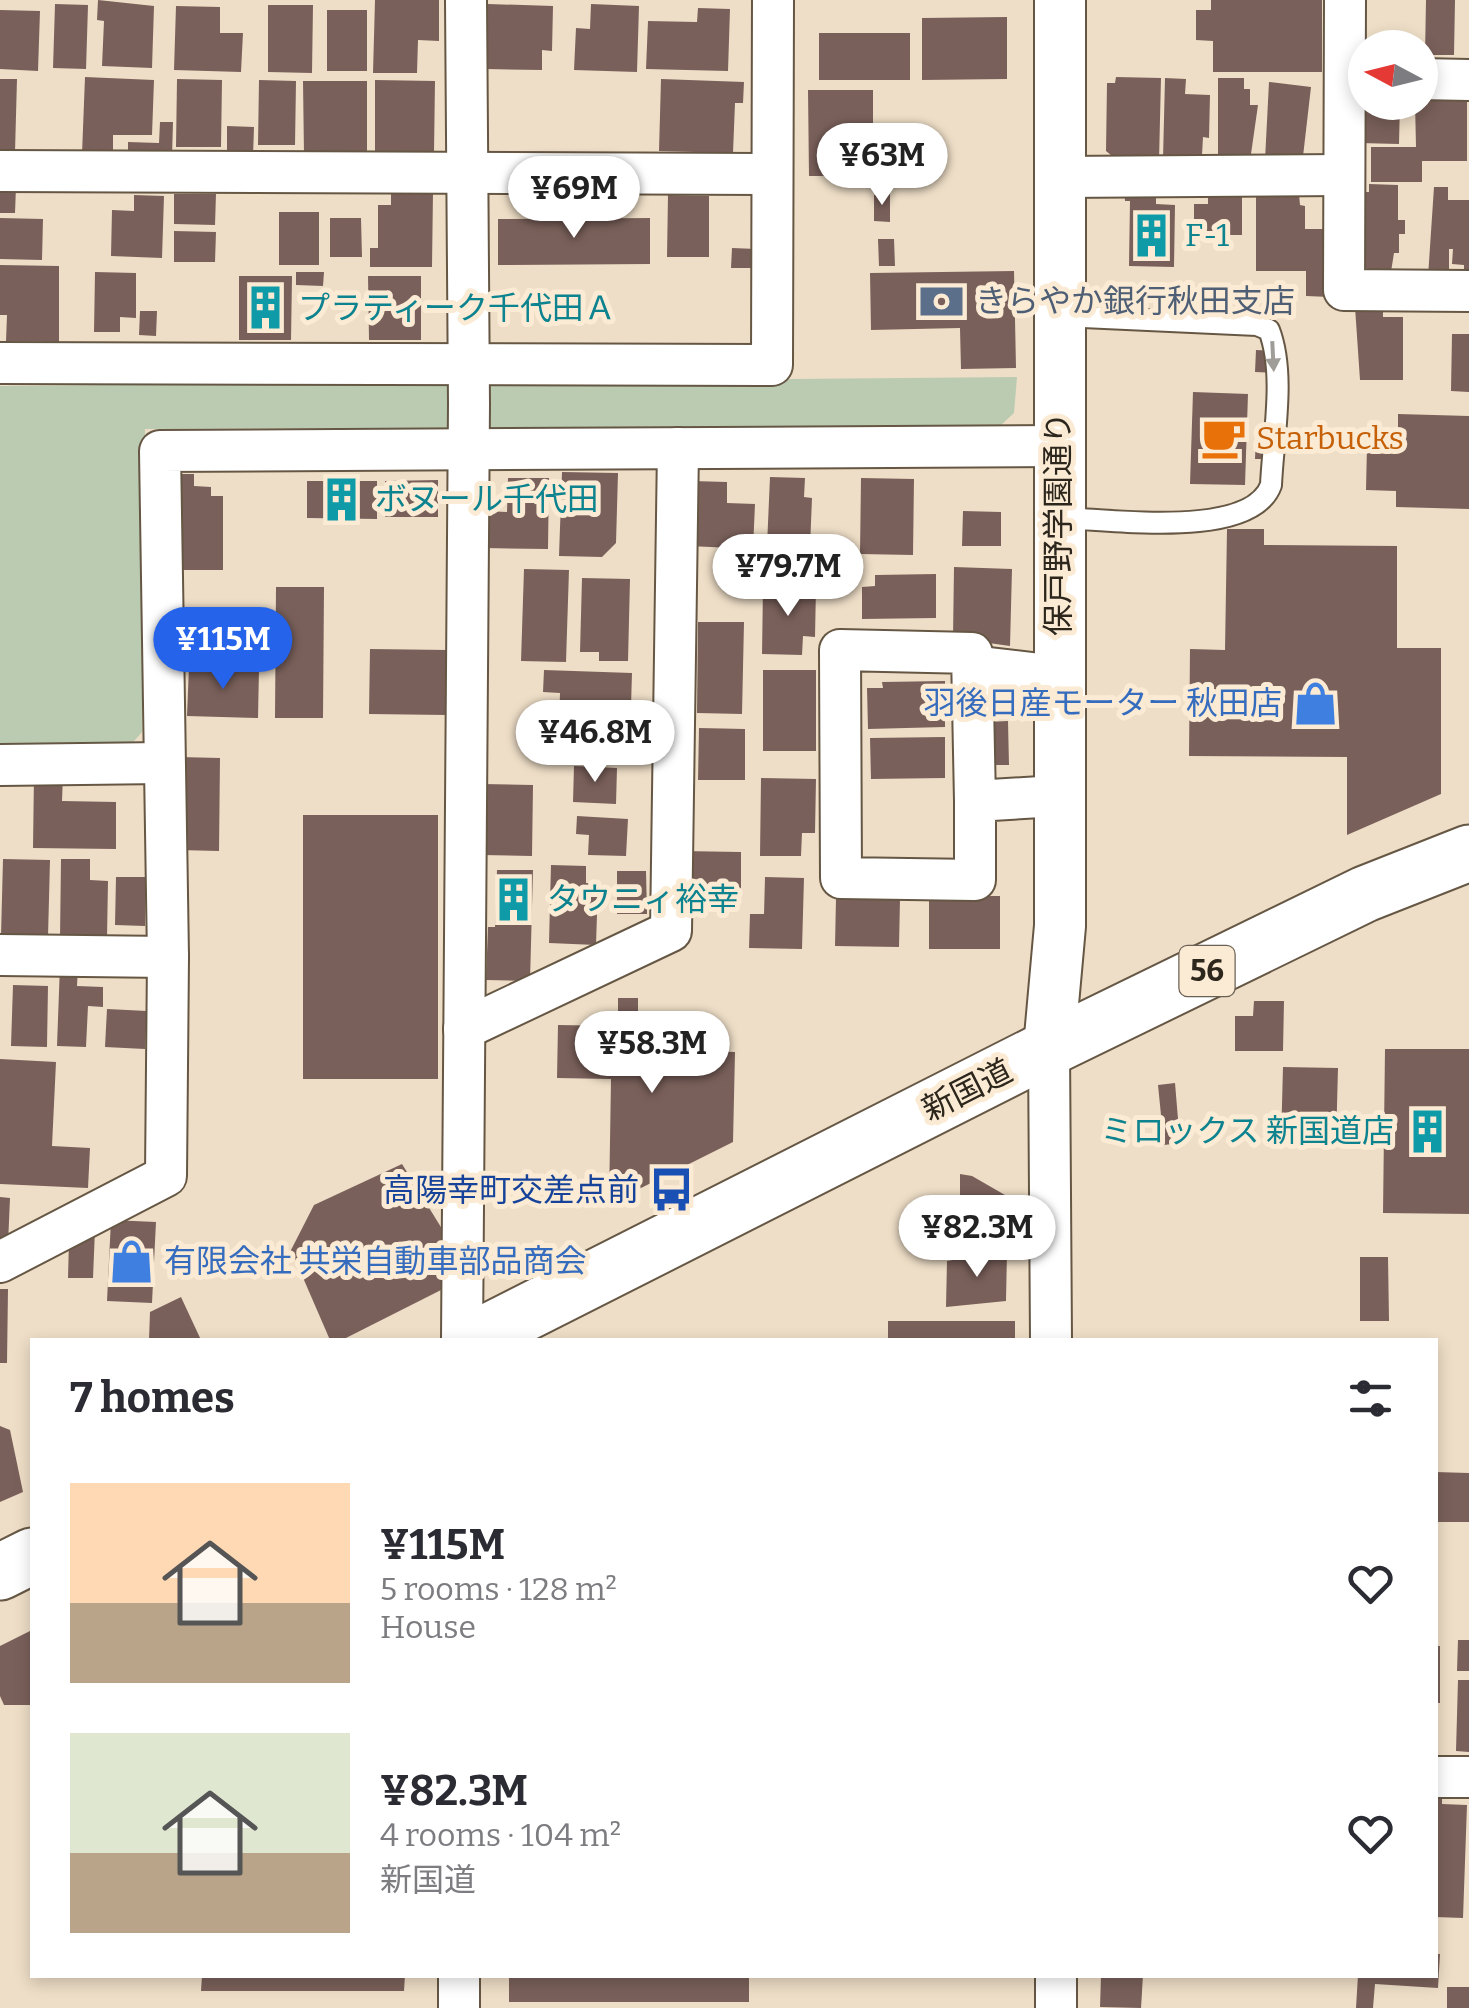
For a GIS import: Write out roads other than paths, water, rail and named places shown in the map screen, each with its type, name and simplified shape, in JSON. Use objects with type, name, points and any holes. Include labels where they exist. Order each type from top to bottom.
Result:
[{"type":"main road","name":"新国道","points":[[476,1338],[1049,1048],[1365,894],[1469,853]]},
{"type":"main road","points":[[0,1572],[30,1557]]},
{"type":"street","points":[[462,1338],[468,447],[466,0]]},
{"type":"street","points":[[0,363],[772,365],[773,0]]},
{"type":"street","name":"保戸野学園通り","points":[[1049,1048],[1060,926],[1060,0]]},
{"type":"street","points":[[1345,0],[1349,30]]},
{"type":"street","points":[[1438,79],[1469,80]]},
{"type":"street","points":[[1350,120],[1344,175],[1344,290],[1469,292]]},
{"type":"street","points":[[0,171],[771,174]]},
{"type":"street","points":[[1060,177],[1344,175]]},
{"type":"street","points":[[0,1262],[166,1176],[168,957],[160,451],[1060,446]]},
{"type":"street","points":[[464,1029],[670,931],[678,448]]},
{"type":"street","points":[[840,650],[972,653],[975,801],[975,880],[840,878],[840,650]]},
{"type":"street","points":[[972,666],[1057,676]]},
{"type":"street","points":[[0,764],[163,763]]},
{"type":"street","points":[[975,801],[1057,796]]},
{"type":"street","points":[[0,956],[168,957]]},
{"type":"street","points":[[1049,1048],[1051,1338]]},
{"type":"street","points":[[1438,1777],[1469,1777]]},
{"type":"street","points":[[459,2008],[460,1978]]},
{"type":"street","points":[[1056,1978],[1056,2008]]},
{"type":"lane","points":[[1059,316],[1257,325],[1269,330],[1273,339],[1275,380],[1271,485],[1266,499],[1252,510],[1199,522],[1059,518]]},
{"type":"place","name":"F-1","points":[[1152,235]]},
{"type":"place","name":"きらやか銀行秋田支店","points":[[942,301]]},
{"type":"place","name":"プラティーク千代田Ａ","points":[[265,308]]},
{"type":"place","name":"Starbucks","points":[[1223,438]]},
{"type":"place","name":"ボヌール千代田","points":[[342,499]]},
{"type":"place","name":"羽後日産モーター 秋田店","points":[[1315,703]]},
{"type":"place","name":"タウニィ裕幸","points":[[514,899]]},
{"type":"place","name":"ミロックス 新国道店","points":[[1427,1131]]},
{"type":"place","name":"高陽幸町交差点前","points":[[672,1190]]},
{"type":"place","name":"有限会社 共栄自動車部品商会","points":[[131,1261]]}]
